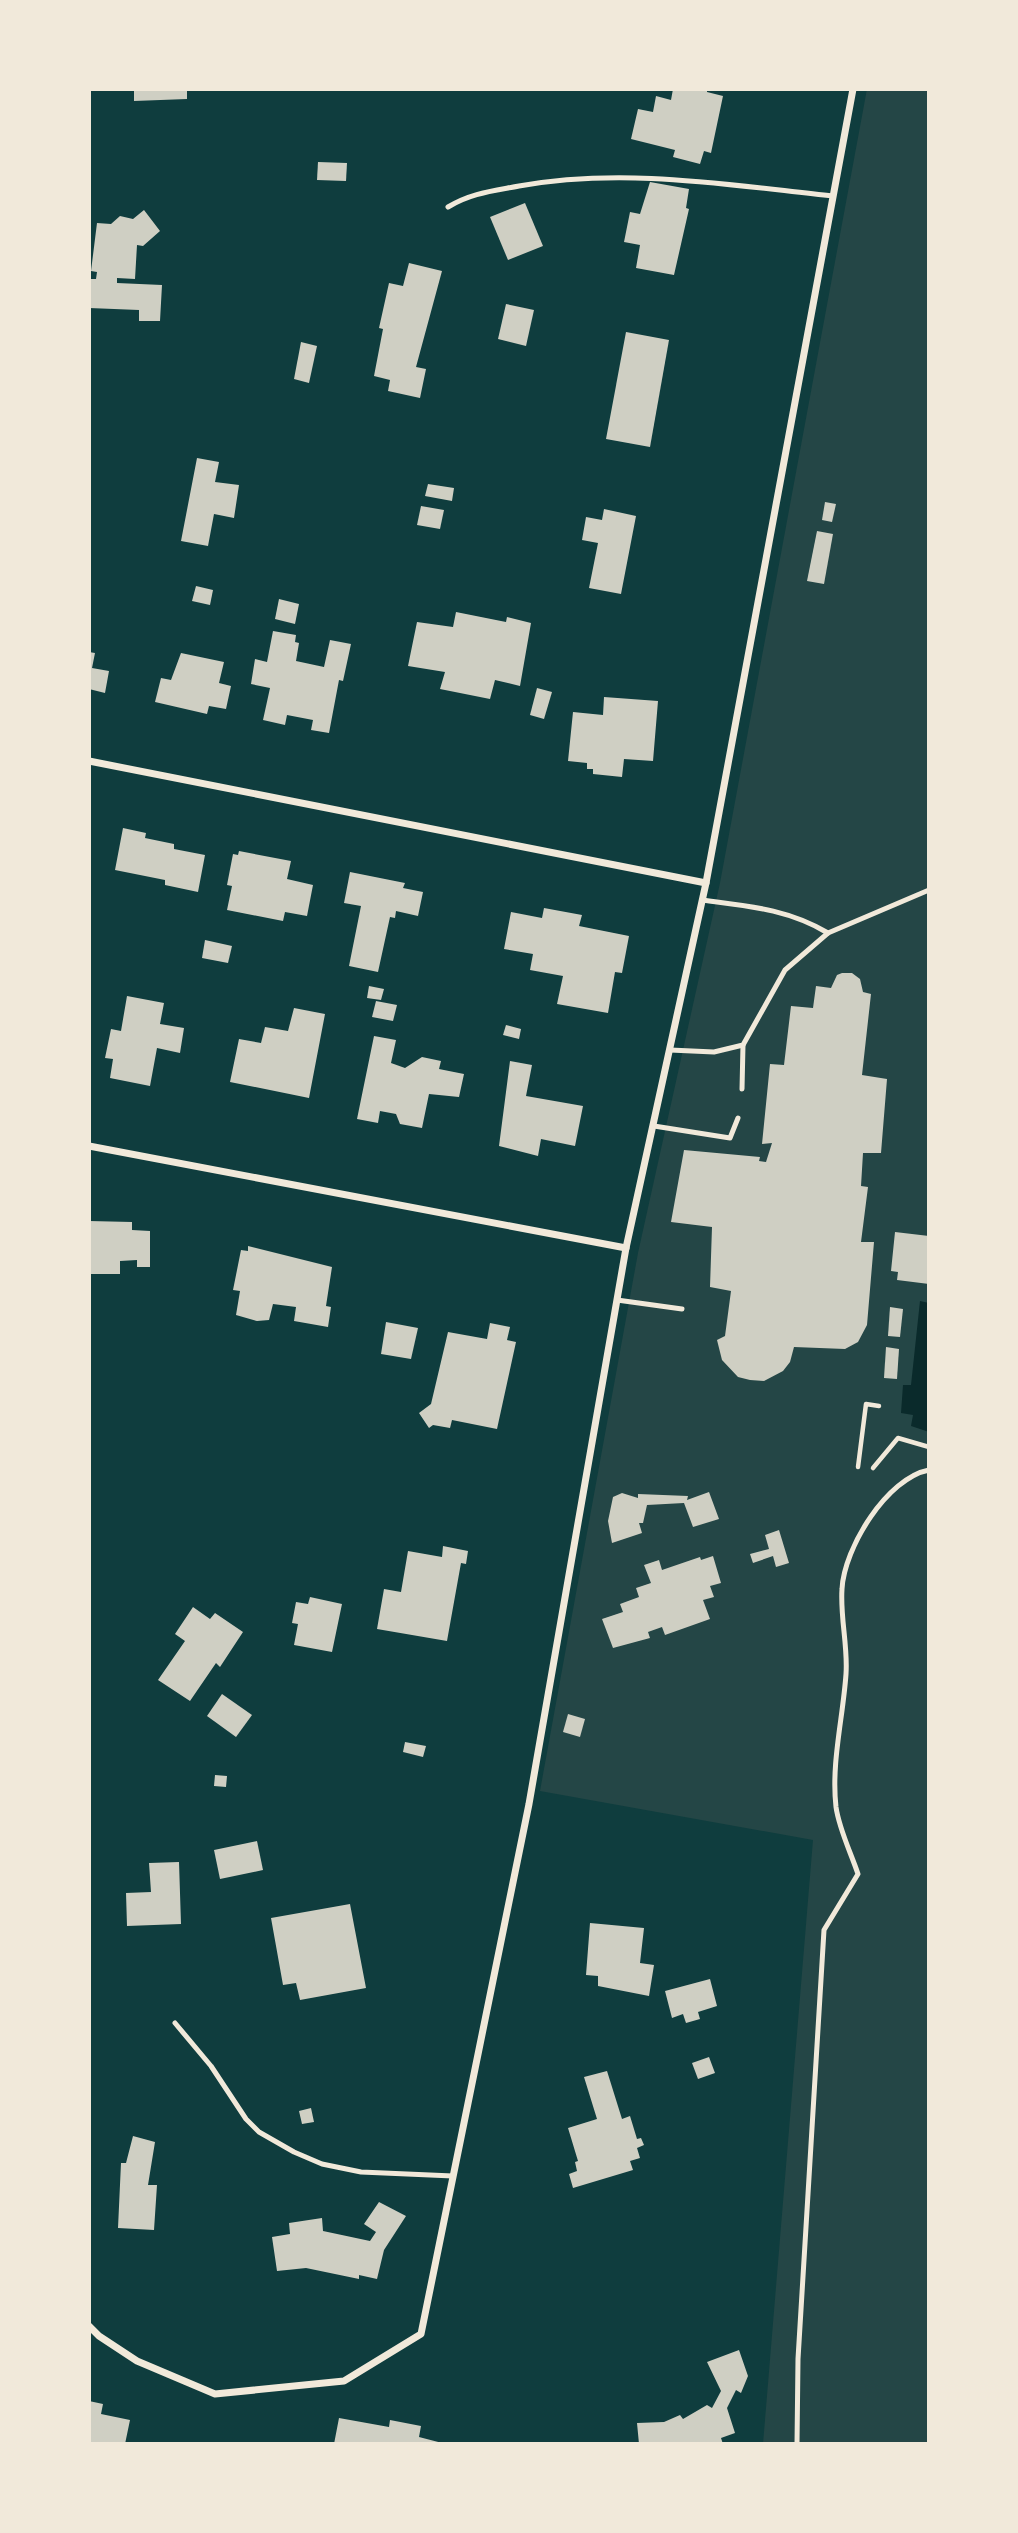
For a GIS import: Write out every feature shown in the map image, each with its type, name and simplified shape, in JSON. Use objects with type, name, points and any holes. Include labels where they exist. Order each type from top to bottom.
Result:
[{"type":"street","points":[[89,2326],[99,2336],[137,2361],[215,2393],[344,2381],[421,2334],[529,1804],[626,1248],[706,883],[853,89]]},
{"type":"street","points":[[89,761],[706,883]]},
{"type":"street","points":[[89,1146],[626,1248]]},
{"type":"lane","points":[[448,208],[468,195],[584,177],[640,177],[833,196]]},
{"type":"lane","points":[[742,1089],[743,1045],[785,970],[828,933],[929,890]]},
{"type":"lane","points":[[702,900],[780,911],[803,918],[828,933]]},
{"type":"lane","points":[[670,1050],[714,1052],[743,1045]]},
{"type":"lane","points":[[654,1126],[730,1138],[736,1131],[738,1118]]},
{"type":"lane","points":[[617,1300],[682,1309]]},
{"type":"lane","points":[[797,2444],[799,2334],[824,1930],[858,1874],[836,1809],[836,1762],[846,1673],[842,1587],[852,1546],[890,1492],[918,1472],[929,1470]]},
{"type":"lane","points":[[175,2023],[211,2066],[246,2119],[259,2132],[294,2152],[322,2164],[361,2172],[453,2176]]},
{"type":"path","points":[[858,1467],[866,1404],[879,1406]]},
{"type":"path","points":[[873,1468],[898,1438],[929,1447]]},
{"type":"shaded area","points":[[867,89],[929,89],[929,2444],[763,2444],[813,1840],[540,1791],[638,1253],[720,883]]},
{"type":"shaded area","points":[[920,1301],[929,1303],[929,1432],[911,1426],[913,1415],[901,1413],[903,1385],[911,1385]]},
{"type":"building","points":[[134,89],[187,89],[187,99],[134,101]]},
{"type":"building","points":[[673,89],[707,89],[707,92],[723,96],[711,153],[704,151],[700,164],[673,157],[675,150],[631,139],[638,109],[653,112],[656,96],[671,100]]},
{"type":"building","points":[[318,162],[347,163],[346,181],[317,180]]},
{"type":"building","points":[[650,182],[689,189],[686,208],[689,209],[674,275],[636,268],[640,245],[624,242],[630,212],[640,214]]},
{"type":"building","points":[[525,203],[543,246],[508,260],[490,217]]},
{"type":"building","points":[[144,210],[160,231],[143,246],[137,245],[135,279],[117,278],[117,283],[162,285],[160,321],[139,321],[139,310],[89,308],[89,279],[96,279],[97,272],[91,271],[97,223],[111,224],[120,216],[133,219]]},
{"type":"building","points":[[409,263],[442,271],[416,367],[426,369],[420,398],[388,391],[390,380],[374,376],[383,329],[379,328],[389,283],[403,286]]},
{"type":"building","points":[[506,304],[534,310],[526,346],[498,339]]},
{"type":"building","points":[[626,332],[669,340],[650,447],[606,439]]},
{"type":"building","points":[[301,342],[317,346],[309,383],[294,379]]},
{"type":"building","points":[[197,458],[219,462],[215,482],[239,485],[234,518],[214,514],[208,546],[181,541]]},
{"type":"building","points":[[428,484],[454,488],[452,501],[425,496]]},
{"type":"building","points":[[825,502],[836,504],[832,522],[822,520]]},
{"type":"building","points":[[421,506],[444,510],[440,529],[417,525]]},
{"type":"building","points":[[604,509],[636,516],[621,594],[589,588],[598,543],[582,540],[586,517],[602,520]]},
{"type":"building","points":[[817,531],[833,534],[824,584],[807,581]]},
{"type":"building","points":[[196,586],[213,590],[210,605],[192,601]]},
{"type":"building","points":[[279,599],[299,604],[295,624],[275,619]]},
{"type":"building","points":[[456,612],[506,622],[507,617],[531,623],[520,686],[495,680],[490,699],[440,689],[445,672],[408,666],[417,622],[453,627]]},
{"type":"building","points":[[273,631],[296,635],[295,642],[299,643],[296,661],[324,667],[330,640],[351,644],[343,681],[339,680],[329,733],[311,730],[313,720],[287,715],[285,725],[263,720],[270,688],[251,684],[255,659],[267,662]]},
{"type":"building","points":[[89,652],[95,653],[92,668],[109,671],[105,693],[89,689]]},
{"type":"building","points":[[181,653],[224,662],[219,683],[231,686],[226,709],[209,706],[207,714],[155,702],[161,678],[171,680]]},
{"type":"building","points":[[537,688],[552,692],[544,719],[530,715]]},
{"type":"building","points":[[604,697],[658,701],[653,761],[624,759],[622,777],[593,774],[593,769],[587,769],[587,763],[568,761],[573,712],[603,715]]},
{"type":"building","points":[[123,828],[146,833],[145,838],[174,844],[174,849],[205,855],[198,892],[165,885],[165,880],[115,870]]},
{"type":"building","points":[[239,851],[291,861],[287,879],[313,885],[307,916],[285,912],[283,921],[227,910],[232,886],[227,885],[233,854],[238,855]]},
{"type":"building","points":[[350,872],[405,883],[403,888],[423,892],[418,916],[396,911],[395,918],[390,917],[378,972],[349,966],[361,906],[344,903]]},
{"type":"building","points":[[544,908],[582,915],[579,926],[629,936],[622,973],[615,972],[608,1013],[557,1004],[563,976],[530,970],[533,954],[504,949],[511,912],[542,918]]},
{"type":"building","points":[[205,940],[232,946],[228,963],[202,958]]},
{"type":"building","points":[[852,973],[860,979],[863,992],[871,994],[862,1075],[887,1079],[881,1153],[863,1153],[861,1186],[868,1187],[861,1242],[874,1242],[867,1325],[858,1342],[845,1349],[794,1347],[790,1362],[783,1371],[764,1381],[750,1380],[738,1377],[722,1360],[717,1340],[725,1336],[731,1291],[710,1287],[712,1227],[671,1222],[684,1150],[760,1157],[759,1161],[766,1162],[772,1143],[762,1144],[770,1064],[784,1065],[791,1006],[813,1008],[816,986],[831,988],[837,975]]},
{"type":"building","points":[[369,986],[384,989],[381,1000],[367,998]]},
{"type":"building","points":[[127,996],[164,1003],[160,1024],[184,1028],[180,1053],[157,1048],[150,1086],[110,1078],[113,1059],[105,1058],[111,1029],[121,1031]]},
{"type":"building","points":[[376,1001],[397,1005],[393,1021],[372,1017]]},
{"type":"building","points":[[294,1008],[325,1014],[309,1098],[230,1082],[239,1039],[261,1043],[265,1027],[288,1031]]},
{"type":"building","points":[[506,1025],[521,1029],[519,1039],[503,1035]]},
{"type":"building","points":[[374,1036],[396,1040],[391,1063],[405,1068],[422,1057],[441,1061],[439,1069],[464,1074],[459,1097],[429,1094],[422,1128],[400,1124],[396,1114],[380,1111],[378,1123],[357,1119]]},
{"type":"building","points":[[510,1061],[532,1065],[526,1096],[583,1106],[575,1146],[541,1139],[538,1156],[499,1146]]},
{"type":"building","points":[[89,1221],[132,1222],[132,1230],[150,1231],[150,1267],[137,1267],[137,1260],[120,1261],[120,1274],[90,1274]]},
{"type":"building","points":[[895,1232],[929,1236],[929,1284],[897,1280],[898,1272],[891,1271]]},
{"type":"building","points":[[248,1246],[332,1267],[326,1306],[331,1307],[328,1327],[294,1321],[296,1307],[273,1304],[269,1320],[257,1321],[236,1315],[240,1291],[233,1290],[241,1250],[248,1251]]},
{"type":"building","points":[[890,1307],[903,1309],[900,1337],[888,1336]]},
{"type":"building","points":[[386,1322],[418,1328],[411,1359],[381,1354]]},
{"type":"building","points":[[490,1323],[510,1327],[507,1340],[516,1342],[497,1429],[452,1420],[450,1428],[433,1425],[429,1428],[419,1413],[431,1404],[448,1332],[487,1339]]},
{"type":"building","points":[[886,1347],[899,1349],[897,1379],[884,1378]]},
{"type":"building","points":[[709,1492],[719,1519],[693,1527],[684,1503],[647,1505],[643,1523],[639,1523],[642,1533],[612,1543],[608,1521],[613,1497],[622,1493],[638,1498],[638,1494],[688,1496],[687,1500]]},
{"type":"building","points":[[779,1530],[789,1563],[776,1567],[773,1556],[753,1563],[750,1554],[769,1549],[765,1535]]},
{"type":"building","points":[[443,1546],[468,1551],[466,1564],[461,1563],[447,1641],[377,1629],[384,1589],[401,1592],[408,1551],[442,1557]]},
{"type":"building","points":[[713,1556],[721,1583],[710,1586],[714,1597],[703,1600],[710,1619],[665,1635],[662,1627],[648,1632],[650,1638],[613,1648],[602,1619],[623,1612],[620,1604],[639,1597],[636,1588],[651,1583],[644,1565],[659,1560],[662,1570],[700,1557],[701,1560]]},
{"type":"building","points":[[310,1597],[342,1604],[332,1652],[294,1645],[298,1624],[292,1623],[296,1602],[308,1604]]},
{"type":"building","points":[[193,1607],[210,1619],[215,1613],[243,1632],[220,1667],[216,1663],[190,1701],[158,1680],[185,1641],[175,1634]]},
{"type":"building","points":[[222,1694],[252,1715],[236,1737],[207,1716]]},
{"type":"building","points":[[568,1714],[585,1719],[580,1737],[563,1732]]},
{"type":"building","points":[[405,1742],[426,1746],[423,1757],[403,1752]]},
{"type":"building","points":[[215,1775],[227,1776],[226,1787],[214,1786]]},
{"type":"building","points":[[257,1841],[263,1870],[220,1879],[214,1850]]},
{"type":"building","points":[[179,1862],[181,1924],[127,1926],[126,1893],[151,1892],[149,1863]]},
{"type":"building","points":[[350,1904],[366,1988],[300,2000],[296,1983],[283,1985],[271,1918]]},
{"type":"building","points":[[590,1923],[644,1928],[640,1963],[654,1965],[649,1996],[598,1986],[598,1976],[586,1975]]},
{"type":"building","points":[[710,1979],[717,2006],[698,2012],[700,2019],[686,2023],[683,2014],[672,2018],[665,1991]]},
{"type":"building","points":[[709,2057],[715,2073],[698,2079],[692,2063]]},
{"type":"building","points":[[607,2071],[622,2119],[630,2116],[637,2139],[641,2138],[644,2145],[637,2148],[640,2158],[630,2161],[633,2170],[573,2188],[569,2174],[577,2171],[575,2162],[578,2161],[568,2128],[597,2119],[584,2077]]},
{"type":"building","points":[[311,2108],[314,2122],[302,2124],[299,2111]]},
{"type":"building","points":[[133,2136],[155,2142],[148,2185],[157,2185],[154,2230],[118,2228],[121,2163],[126,2163]]},
{"type":"building","points":[[379,2202],[406,2216],[384,2250],[377,2279],[359,2275],[359,2279],[306,2268],[277,2271],[272,2237],[290,2234],[289,2223],[322,2218],[323,2231],[370,2241],[376,2232],[364,2224]]},
{"type":"building","points":[[739,2350],[748,2376],[741,2393],[736,2390],[727,2408],[735,2433],[721,2438],[723,2444],[639,2444],[637,2423],[664,2422],[680,2415],[683,2419],[707,2405],[712,2408],[721,2391],[707,2362]]},
{"type":"building","points":[[89,2401],[103,2404],[101,2414],[130,2420],[125,2444],[89,2444]]},
{"type":"building","points":[[339,2418],[389,2427],[390,2420],[421,2426],[419,2437],[446,2444],[334,2444]]}]
